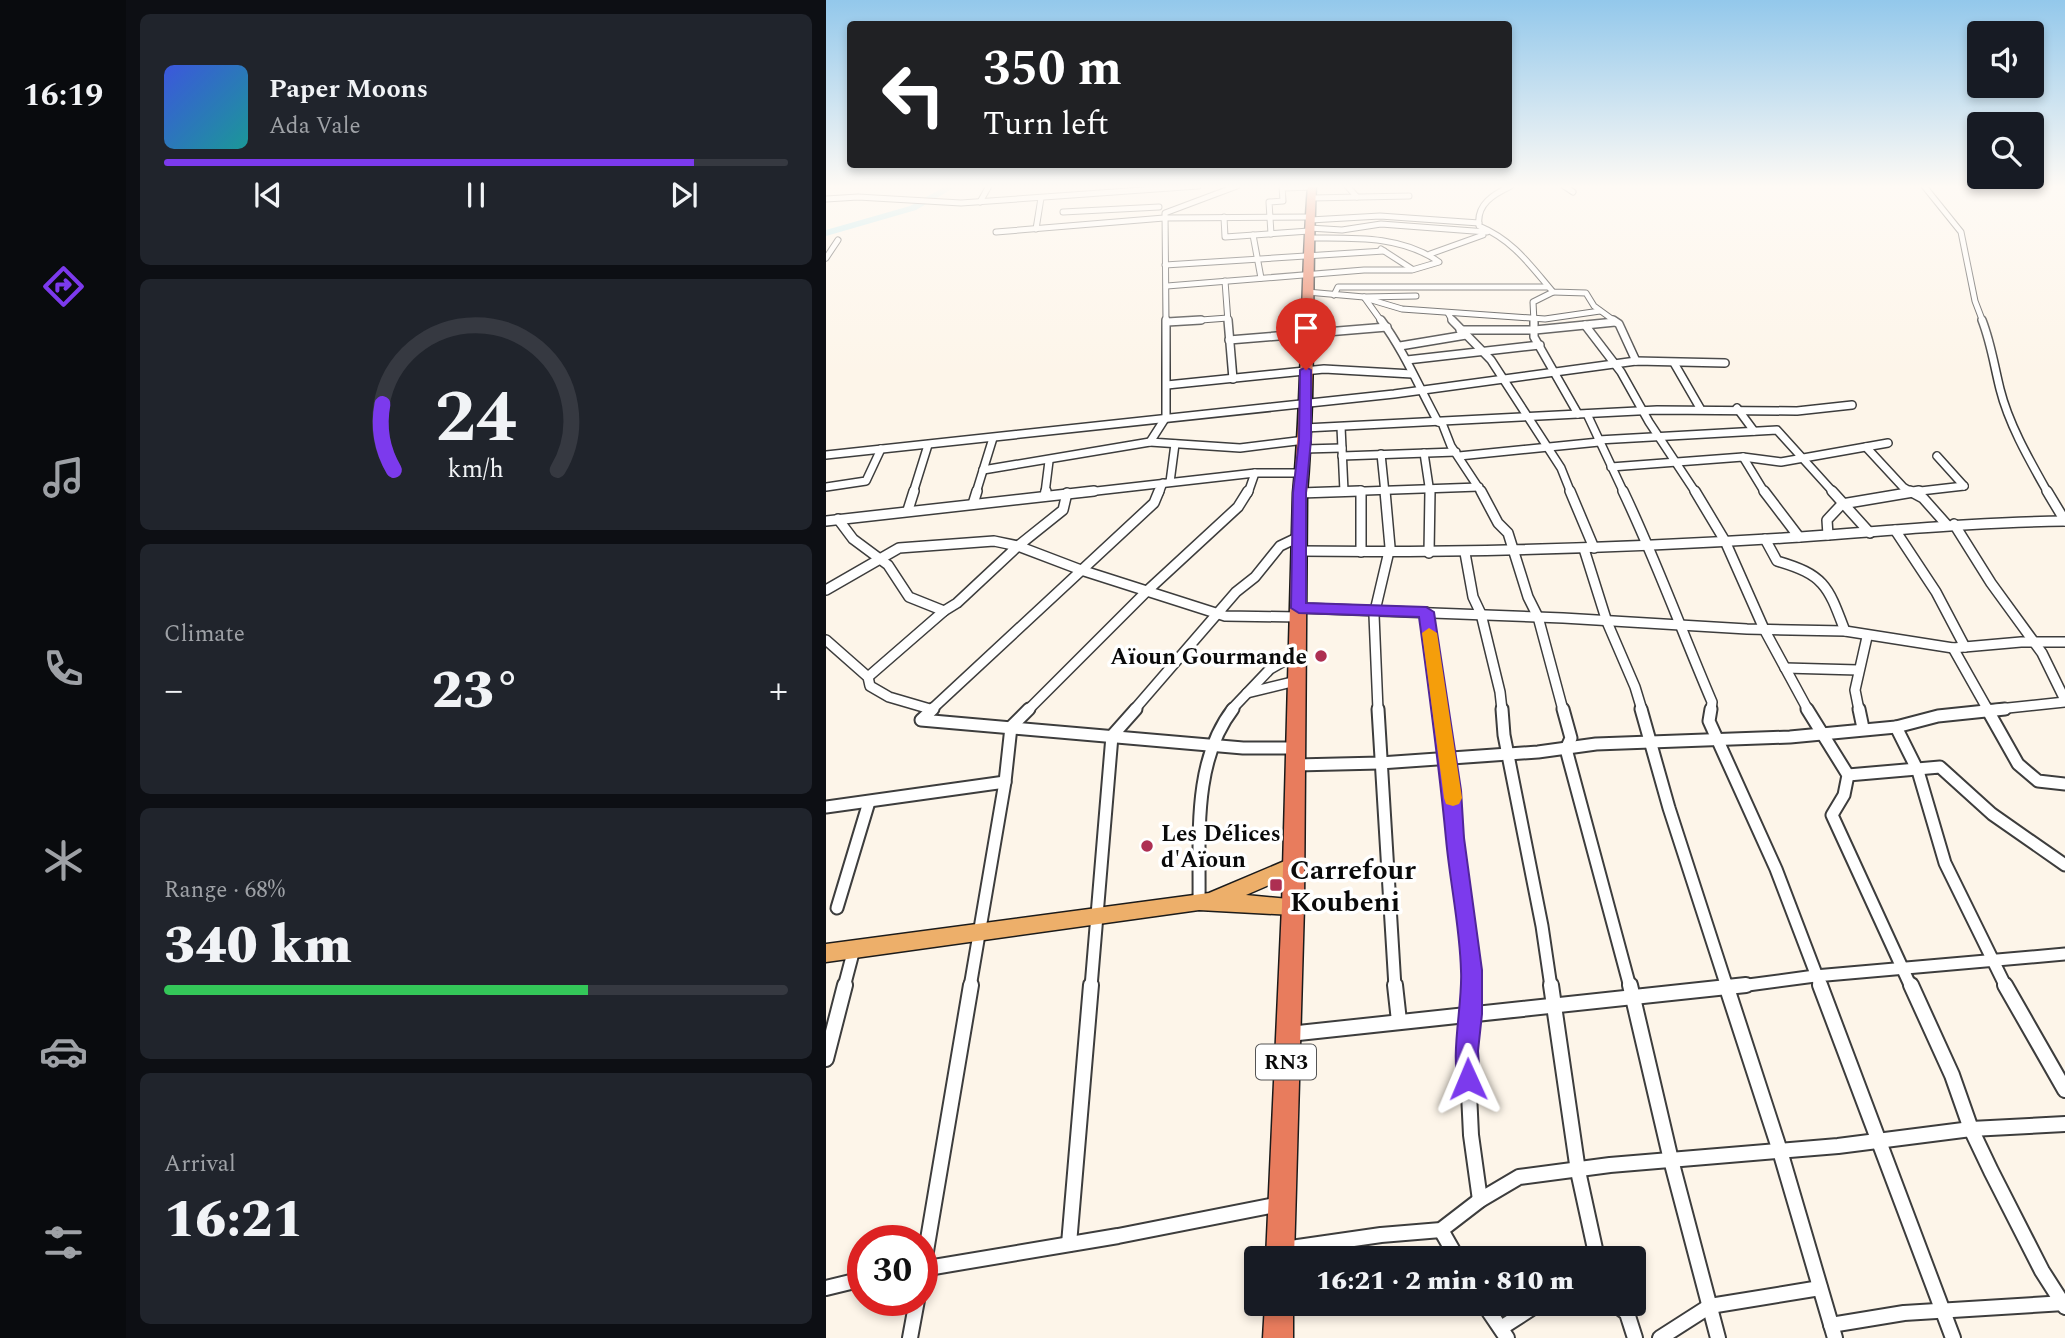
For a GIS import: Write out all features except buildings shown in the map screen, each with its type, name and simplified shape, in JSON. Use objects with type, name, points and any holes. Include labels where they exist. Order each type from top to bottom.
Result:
[{"type":"highway","name":"RN3","points":[[1280,1246],[1293,906],[1300,493],[1305,439],[1308,248]]},
{"type":"highway","points":[[1278,1338],[1279,1316]]},
{"type":"main road","points":[[1206,901],[1294,865]]},
{"type":"main road","points":[[826,953],[1206,901],[1293,906]]},
{"type":"street","points":[[1150,442],[1166,417],[1165,248]]},
{"type":"street","points":[[1255,248],[1261,278]]},
{"type":"street","points":[[1165,265],[1257,258],[1275,248]]},
{"type":"street","points":[[1374,248],[1384,251]]},
{"type":"street","points":[[1380,248],[1412,270]]},
{"type":"street","points":[[1167,286],[1364,270],[1412,270],[1439,262],[1430,254],[1407,248]]},
{"type":"street","points":[[1430,254],[1447,248]]},
{"type":"street","points":[[1515,248],[1550,289]]},
{"type":"street","points":[[1069,1244],[1112,736],[1236,592],[1260,572],[1287,538],[1301,543],[1361,552],[1429,553],[1649,546],[1870,533],[1950,524],[2065,521],[2027,456],[2000,391],[1991,343],[1975,301],[1964,248]]},
{"type":"street","points":[[1224,281],[1233,379]]},
{"type":"street","points":[[1334,295],[1338,287],[1550,289],[1586,293],[1600,311],[1615,322],[1628,340],[1636,361]]},
{"type":"street","points":[[1550,289],[1534,302],[1534,337],[1598,441],[1649,546],[1660,581],[1712,702],[1709,721],[1776,869],[1953,1338]]},
{"type":"street","points":[[1307,292],[1364,298],[1416,296]]},
{"type":"street","points":[[1364,298],[1402,309],[1535,318],[1600,311]]},
{"type":"street","points":[[1364,298],[1400,346],[1412,374],[1457,454],[1498,523],[1508,533],[1528,597],[1538,617],[1571,738],[1566,749],[1621,949],[1630,998],[1718,1338]]},
{"type":"street","points":[[1448,313],[1463,333],[1482,350],[1525,415],[1530,417],[1562,468],[1589,548],[1607,622],[1635,687],[1726,988],[1780,1151],[1833,1332],[1942,1310],[2064,1304]]},
{"type":"street","points":[[1167,323],[1228,318]]},
{"type":"street","points":[[1400,346],[1463,333],[1535,330],[1615,322]]},
{"type":"street","points":[[1585,326],[1615,365],[1725,541],[1785,668],[1848,775],[1844,795],[1832,815],[1952,1075],[1971,1129],[2042,1271],[2064,1304]]},
{"type":"street","points":[[1230,340],[1387,327]]},
{"type":"street","points":[[1407,360],[1540,345]]},
{"type":"street","points":[[826,455],[1421,390],[1636,361],[1725,363]]},
{"type":"street","points":[[1674,363],[1700,408]]},
{"type":"street","points":[[1167,385],[1306,370],[1337,369],[1412,374]]},
{"type":"street","points":[[983,470],[1150,442],[1240,448],[1305,439],[1341,427],[1442,424],[1700,408],[1797,411],[1852,405]]},
{"type":"street","points":[[1737,408],[1754,431]]},
{"type":"street","points":[[1341,427],[1344,491]]},
{"type":"street","points":[[1305,439],[1342,452],[1457,454],[1659,436],[1777,430],[1870,533]]},
{"type":"street","points":[[973,504],[993,438]]},
{"type":"street","points":[[1611,467],[1679,464],[1743,457],[1781,462],[1888,443]]},
{"type":"street","points":[[1175,444],[1167,482],[1154,503],[920,720],[995,729],[1011,727],[1213,746],[1295,748]]},
{"type":"street","points":[[908,510],[928,445]]},
{"type":"street","points":[[1296,765],[1380,763],[1566,749],[1596,744],[1896,727],[1938,716],[2065,701],[2056,673],[1991,583],[1969,542],[1915,491],[1903,487],[1866,447]]},
{"type":"street","points":[[826,487],[866,481],[881,449]]},
{"type":"street","points":[[1424,453],[1430,488],[1429,553]]},
{"type":"street","points":[[1381,454],[1390,547],[1376,609],[1374,634],[1391,946],[1399,1021]]},
{"type":"street","points":[[1828,535],[1827,520],[1842,505],[1915,491],[1964,486],[1937,456]]},
{"type":"street","points":[[1743,457],[1771,503],[1799,537]]},
{"type":"street","points":[[1045,496],[1049,461]]},
{"type":"street","points":[[931,1225],[1005,782],[1011,727],[1147,591],[1238,507],[1248,492],[1255,473]]},
{"type":"street","points":[[826,521],[1255,473],[1301,473]]},
{"type":"street","points":[[1300,493],[1479,487]]},
{"type":"street","points":[[1361,491],[1361,552]]},
{"type":"street","points":[[868,677],[1063,510],[1068,493]]},
{"type":"street","points":[[838,519],[853,538],[888,565],[909,597],[944,611]]},
{"type":"street","points":[[1895,530],[1936,592],[1965,647]]},
{"type":"street","points":[[1765,539],[1777,561],[1803,568],[1818,576],[1825,585],[1846,631]]},
{"type":"street","points":[[826,590],[899,548],[994,541],[1018,546],[1081,570],[1219,614],[1376,609],[1607,622],[1846,631],[1867,637],[1953,648],[2065,642]]},
{"type":"street","points":[[1465,552],[1473,597],[1500,692],[1504,735],[1555,1006],[1578,1171],[1594,1246]]},
{"type":"street","points":[[1426,612],[1447,758],[1472,970],[1468,1065],[1471,1135],[1480,1200]]},
{"type":"street","points":[[1863,728],[1855,691],[1867,637]]},
{"type":"street","points":[[826,639],[868,677],[870,685],[889,697],[930,709]]},
{"type":"street","points":[[1953,648],[2018,764],[2038,781],[2065,784]]},
{"type":"street","points":[[1206,901],[1203,790],[1213,746],[1223,722],[1246,693],[1275,664],[1298,653]]},
{"type":"street","points":[[1785,668],[1858,670]]},
{"type":"street","points":[[1246,693],[1296,681]]},
{"type":"street","points":[[1896,727],[1918,771],[1945,863],[1992,962],[2065,1090]]},
{"type":"street","points":[[1848,775],[1940,767],[1992,814],[2065,865]]},
{"type":"street","points":[[826,807],[1005,782]]},
{"type":"street","points":[[837,908],[869,802]]},
{"type":"street","points":[[826,1059],[854,949]]},
{"type":"street","points":[[1287,1034],[1726,988],[1815,976],[2065,954]]},
{"type":"street","points":[[1323,1246],[1381,1235],[1441,1230],[1480,1200],[1519,1177],[1971,1129],[2065,1124]]},
{"type":"street","points":[[938,1268],[1280,1203]]},
{"type":"street","points":[[1441,1230],[1450,1246]]},
{"type":"street","points":[[826,1288],[847,1283]]},
{"type":"street","points":[[1660,1338],[1710,1306],[1820,1288]]},
{"type":"street","points":[[910,1338],[914,1316]]},
{"type":"street","points":[[1492,1316],[1504,1333],[1524,1316]]},
{"type":"street","points":[[1628,1316],[1635,1338]]},
{"type":"slow traffic","points":[[1429,633],[1453,798]]},
{"type":"place","name":"Aïoun Gourmande","points":[[1321,656]]},
{"type":"place","name":"Les Délices d'Aïoun","points":[[1147,846]]},
{"type":"place","name":"Carrefour Koubeni","points":[[1276,885]]},
{"type":"route","points":[[1306,370],[1305,440],[1300,493],[1299,608],[1426,612],[1452,790],[1455,838],[1472,970],[1468,1079]]}]
